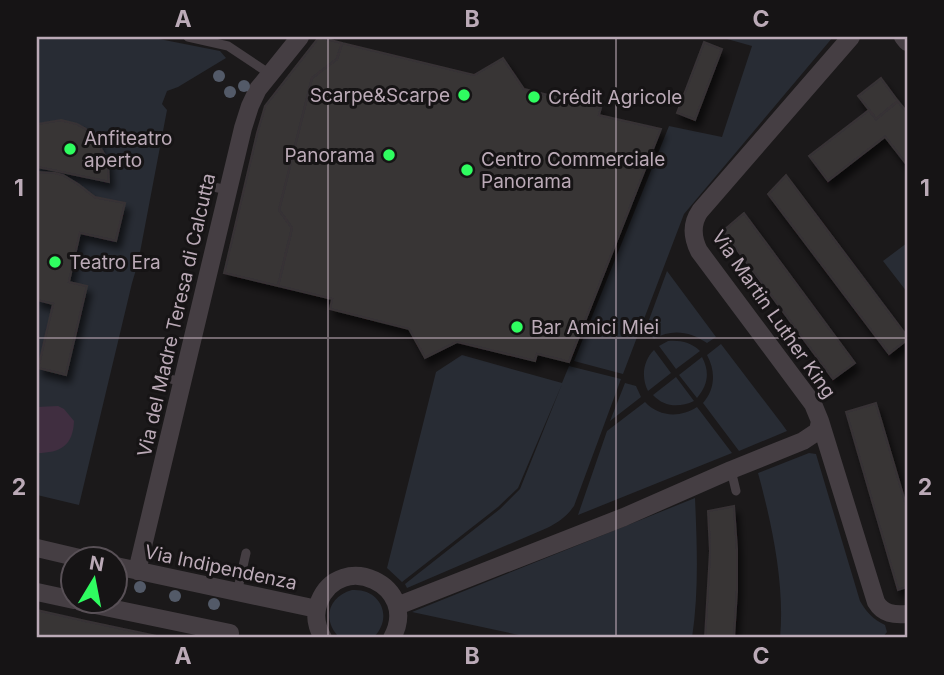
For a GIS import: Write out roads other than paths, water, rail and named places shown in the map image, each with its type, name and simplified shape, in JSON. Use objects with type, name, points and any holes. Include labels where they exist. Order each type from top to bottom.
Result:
[{"type":"street","name":"Via del Madre Teresa di Calcutta","points":[[137,571],[243,128],[258,89],[300,37]]},
{"type":"street","name":"Via Martin Luther King","points":[[851,37],[700,211],[694,224],[694,238],[699,251],[809,397],[820,421],[876,602],[886,612],[907,614]]},
{"type":"street","points":[[903,37],[907,42]]},
{"type":"street","name":"Via Martin Luther King","points":[[397,606],[624,517],[803,441],[818,430],[820,421]]},
{"type":"street","points":[[37,548],[60,553]]},
{"type":"street","name":"Via Indipendenza","points":[[130,569],[317,609]]},
{"type":"street","points":[[323,638],[317,623],[317,609],[324,592],[335,582],[360,576],[381,583],[391,593],[397,606],[399,622],[392,638]]},
{"type":"street","points":[[37,592],[60,597]]},
{"type":"street","points":[[130,611],[230,633]]},
{"type":"lane","points":[[188,37],[228,46],[270,74]]},
{"type":"lane","points":[[204,185],[228,190]]},
{"type":"lane","points":[[159,376],[182,382]]},
{"type":"lane","points":[[731,470],[736,491]]},
{"type":"lane","points":[[237,593],[246,553]]},
{"type":"place","name":"Scarpe&Scarpe","points":[[464,95]]},
{"type":"place","name":"Crédit Agricole","points":[[534,97]]},
{"type":"place","name":"Anfiteatro aperto","points":[[70,149]]},
{"type":"place","name":"Panorama","points":[[389,155]]},
{"type":"place","name":"Centro Commerciale Panorama","points":[[467,170]]},
{"type":"place","name":"Teatro Era","points":[[55,262]]},
{"type":"place","name":"Bar Amici Miei","points":[[517,327]]}]
